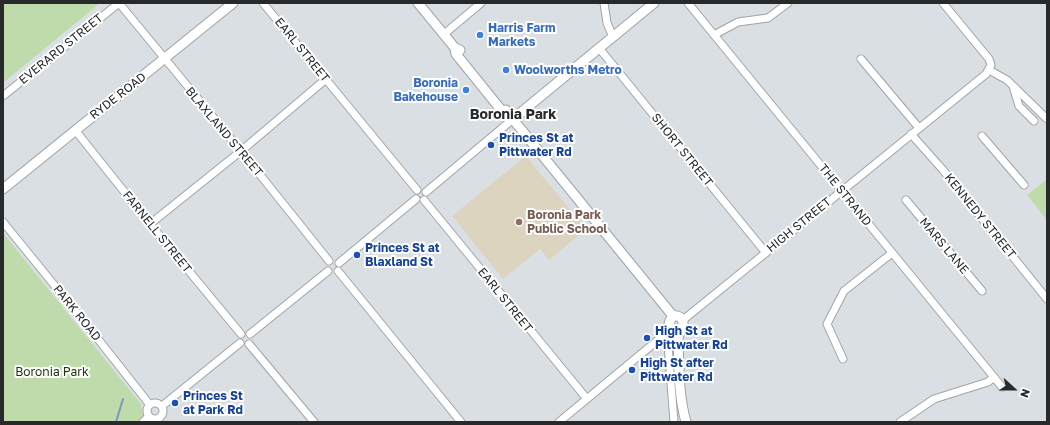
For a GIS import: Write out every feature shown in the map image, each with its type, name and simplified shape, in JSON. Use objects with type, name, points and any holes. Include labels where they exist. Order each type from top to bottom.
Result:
[{"type":"main road","name":"RYDE ROAD","points":[[3,189],[233,3]]},
{"type":"main road","points":[[418,3],[455,48],[456,54],[502,111],[506,110],[673,316],[680,317],[683,320],[682,330],[678,335],[680,386],[682,406],[686,422]]},
{"type":"main road","points":[[513,119],[654,3]]},
{"type":"main road","points":[[673,316],[670,320],[670,330],[672,333],[678,335]]},
{"type":"street","name":"BLAXLAND STREET","points":[[119,3],[329,261]]},
{"type":"street","name":"EVERARD STREET","points":[[3,96],[119,3]]},
{"type":"street","name":"EARL STREET","points":[[263,3],[417,190]]},
{"type":"street","points":[[443,35],[481,3]]},
{"type":"street","points":[[604,3],[607,23],[613,37]]},
{"type":"street","name":"THE STRAND","points":[[688,3],[1002,387]]},
{"type":"street","points":[[714,35],[738,22],[768,18],[788,3]]},
{"type":"street","points":[[943,3],[989,59],[991,65],[989,70],[1007,80],[1046,118]]},
{"type":"street","name":"SHORT STREET","points":[[599,48],[766,253]]},
{"type":"street","points":[[861,59],[919,128]]},
{"type":"street","name":"HIGH STREET","points":[[683,320],[989,70]]},
{"type":"street","points":[[150,224],[241,151],[326,79]]},
{"type":"street","points":[[1013,86],[1019,106],[1034,121]]},
{"type":"street","points":[[416,199],[419,201],[424,200],[427,196],[426,192],[513,119]]},
{"type":"street","name":"FARNELL STREET","points":[[75,130],[241,334]]},
{"type":"street","name":"KENNEDY STREET","points":[[911,134],[943,170],[1047,300]]},
{"type":"street","points":[[982,136],[1024,186]]},
{"type":"street","points":[[416,199],[414,193],[417,190],[421,189],[426,192]]},
{"type":"street","points":[[416,199],[339,263],[338,271],[461,422]]},
{"type":"street","name":"EARL STREET","points":[[424,200],[587,399]]},
{"type":"street","name":"MARS LANE","points":[[906,200],[982,291]]},
{"type":"street","name":"PARK ROAD","points":[[3,222],[150,405]]},
{"type":"street","points":[[843,359],[827,324],[844,291],[892,253]]},
{"type":"street","points":[[328,271],[326,266],[329,261],[334,260],[339,263]]},
{"type":"street","points":[[328,271],[333,273],[338,271]]},
{"type":"street","points":[[250,334],[328,271]]},
{"type":"street","points":[[559,422],[670,330]]},
{"type":"street","points":[[249,344],[241,344],[238,338],[241,334],[246,332],[250,334]]},
{"type":"street","points":[[249,344],[252,340],[250,334]]},
{"type":"street","points":[[661,337],[668,345],[674,422]]},
{"type":"street","points":[[162,406],[240,342]]},
{"type":"street","points":[[249,344],[314,422]]},
{"type":"street","points":[[900,422],[934,399],[988,382],[994,377]]},
{"type":"street","points":[[158,403],[162,406],[164,419],[151,418],[147,411],[150,405],[158,403]]},
{"type":"street","points":[[143,422],[149,416]]},
{"type":"shaded area","name":"Boronia Park Public School","points":[[526,156],[586,229],[549,260],[540,249],[503,279],[452,216]]},
{"type":"green space","points":[[3,3],[100,3],[3,83]]},
{"type":"green space","points":[[1047,179],[1047,220],[1027,195]]},
{"type":"green space","name":"Boronia Park","points":[[3,233],[141,404],[144,421],[148,422],[3,422]]},
{"type":"waterway","points":[[116,422],[123,399]]},
{"type":"place","name":"Harris Farm Markets","points":[[480,35]]},
{"type":"place","name":"Woolworths Metro","points":[[506,70]]},
{"type":"place","name":"Boronia Bakehouse","points":[[466,90]]},
{"type":"place","name":"Princes St at Pittwater Rd","points":[[491,145]]},
{"type":"place","name":"Boronia Park Public School","points":[[519,222]]},
{"type":"place","name":"Princes St at Blaxland St","points":[[357,255]]},
{"type":"place","name":"High St at Pittwater Rd","points":[[647,338]]},
{"type":"place","name":"High St after Pittwater Rd","points":[[632,370]]},
{"type":"place","name":"Princes St at Park Rd","points":[[175,403]]},
{"type":"district","name":"Boronia Park","points":[[513,115]]}]
